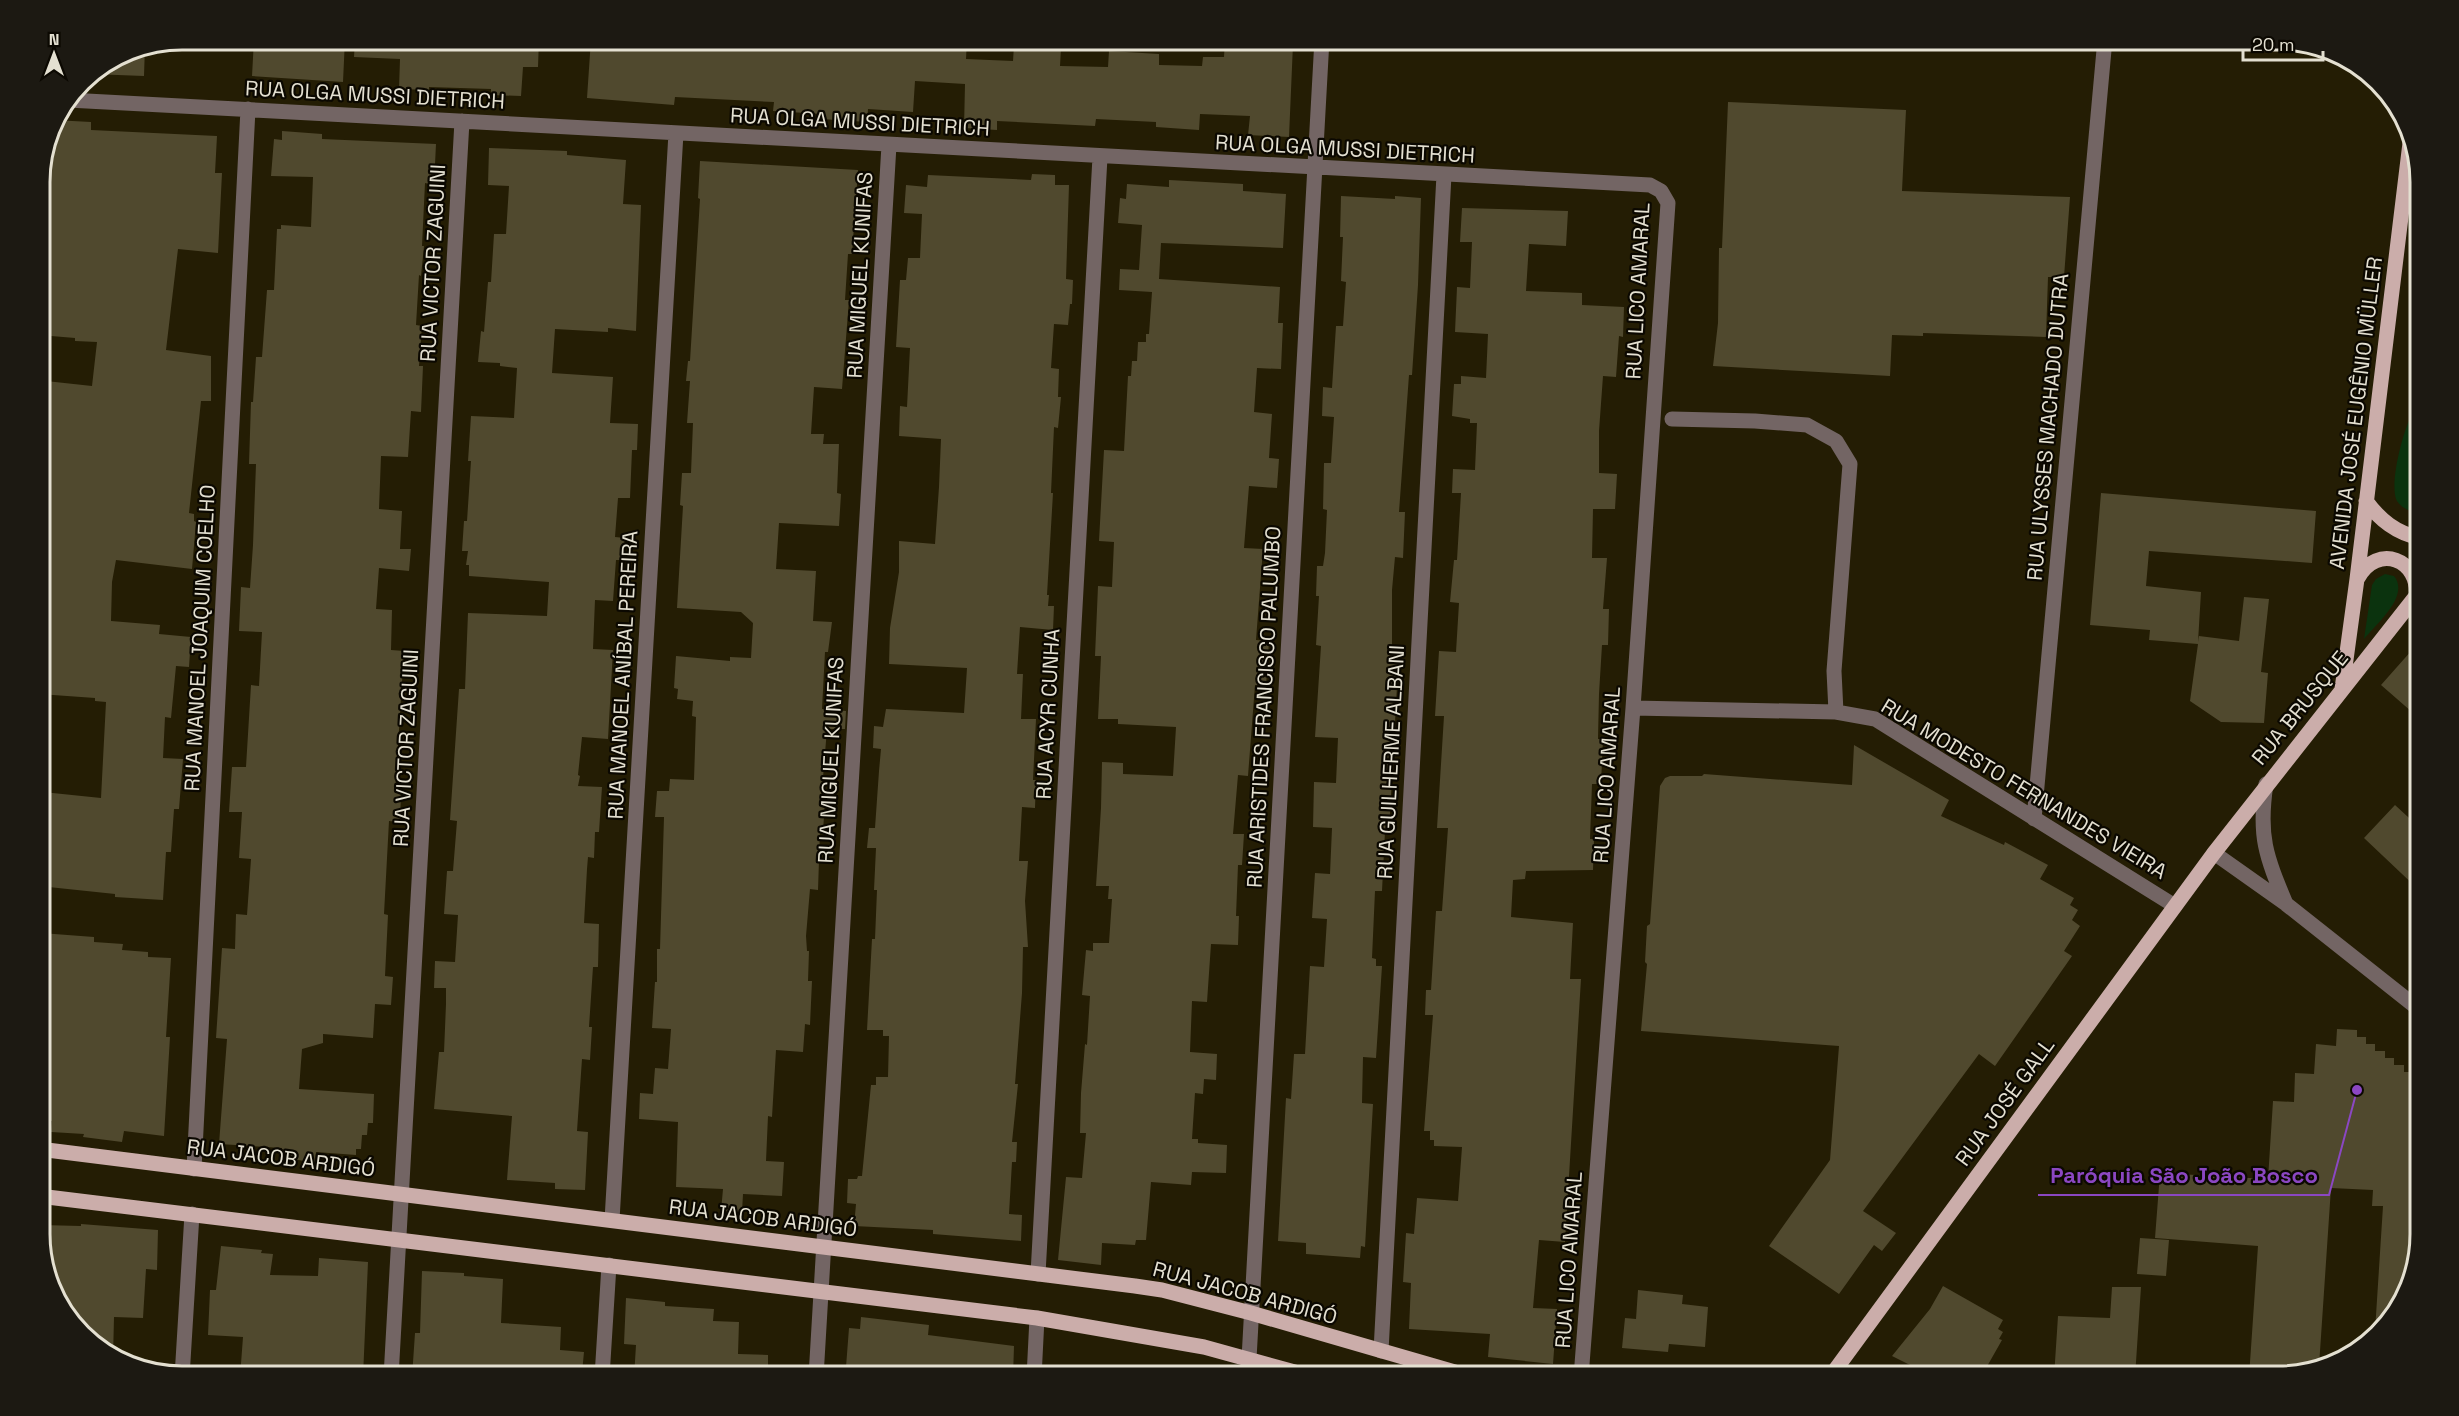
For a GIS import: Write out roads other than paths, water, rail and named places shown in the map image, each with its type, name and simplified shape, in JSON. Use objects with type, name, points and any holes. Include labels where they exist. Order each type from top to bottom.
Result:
[{"type":"main road","name":"AVENIDA JOSÉ EUGÊNIO MÜLLER","points":[[2342,689],[2408,162]]},
{"type":"main road","points":[[2366,501],[2386,523],[2398,531],[2409,535]]},
{"type":"main road","points":[[2357,579],[2370,563],[2390,558],[2401,562],[2409,571]]},
{"type":"main road","name":"RUA BRUSQUE","points":[[2214,853],[2266,784],[2409,605]]},
{"type":"main road","name":"RUA JOSÉ GALL","points":[[1838,1366],[2214,853]]},
{"type":"main road","name":"RUA JACOB ARDIGÓ","points":[[50,1150],[1162,1290],[1251,1313],[1434,1366]]},
{"type":"main road","points":[[50,1197],[1037,1318],[1158,1337],[1274,1366]]},
{"type":"street","name":"RUA ARISTIDES FRANCISCO PALUMBO","points":[[1249,1366],[1321,50]]},
{"type":"street","name":"RUA ULYSSES MACHADO DUTRA","points":[[2034,819],[2104,50]]},
{"type":"street","name":"RUA OLGA MUSSI DIETRICH","points":[[77,100],[1650,185]]},
{"type":"street","name":"RUA MANOEL JOAQUIM COELHO","points":[[194,1168],[248,109]]},
{"type":"street","name":"RUA VICTOR ZAGUINI","points":[[392,1366],[462,121]]},
{"type":"street","name":"RUA MANOEL ANÍBAL PEREIRA","points":[[612,1220],[676,133]]},
{"type":"street","name":"RUA MIGUEL KUNIFAS","points":[[817,1366],[889,145]]},
{"type":"street","name":"RUA ACYR CUNHA","points":[[1038,1274],[1100,157]]},
{"type":"street","name":"RUA GUILHERME ALBANI","points":[[1381,1351],[1444,175]]},
{"type":"street","name":"RUA LICO AMARAL","points":[[1582,1366],[1633,708],[1668,203],[1661,190],[1650,185]]},
{"type":"street","points":[[1672,419],[1807,425],[1836,441],[1850,464],[1834,671],[1836,712]]},
{"type":"street","name":"RUA MODESTO FERNANDES VIEIRA","points":[[1633,708],[1836,712],[1875,719],[2175,906]]},
{"type":"street","points":[[2266,784],[2262,832],[2267,856],[2286,904]]},
{"type":"street","points":[[2214,853],[2286,904],[2410,1002]]},
{"type":"street","points":[[183,1366],[192,1214]]},
{"type":"street","points":[[603,1366],[609,1265]]},
{"type":"street","points":[[1035,1366],[1037,1318]]},
{"type":"place","name":"Paróquia São João Bosco","points":[[2357,1090]]}]
